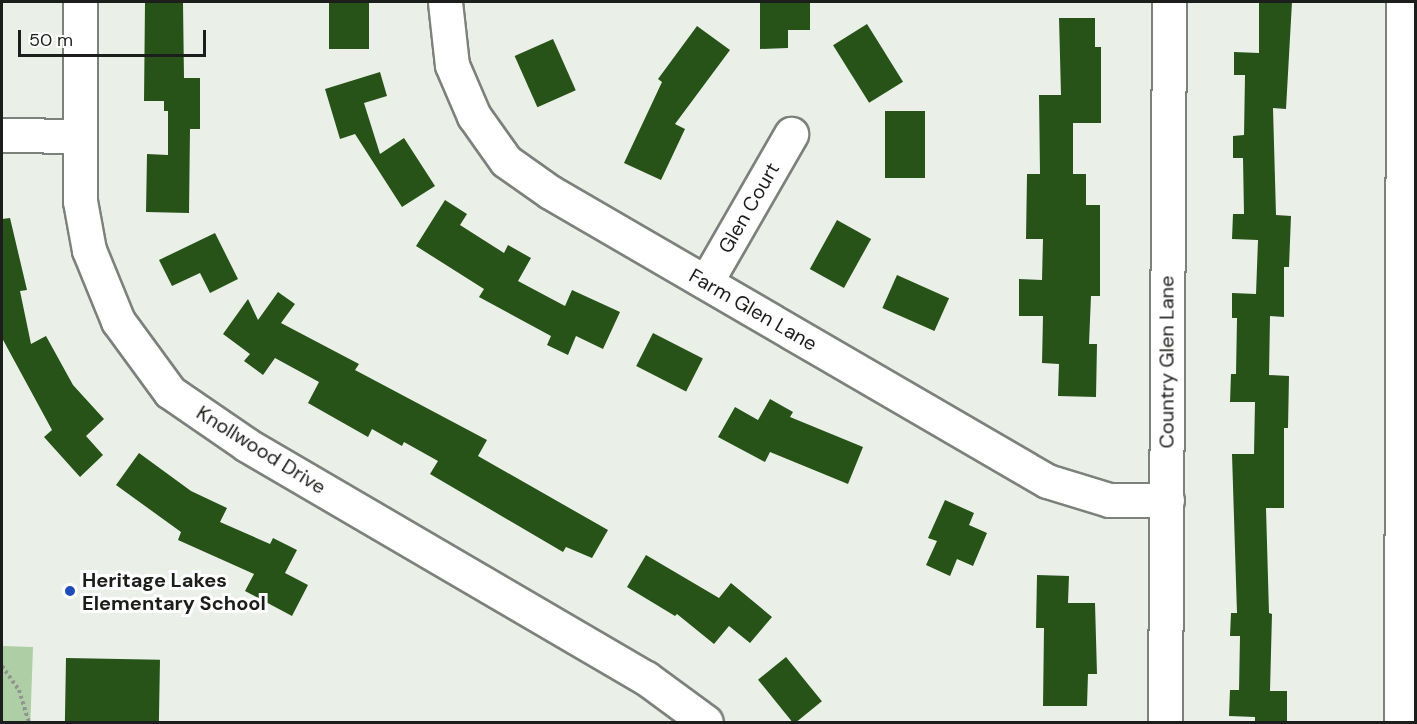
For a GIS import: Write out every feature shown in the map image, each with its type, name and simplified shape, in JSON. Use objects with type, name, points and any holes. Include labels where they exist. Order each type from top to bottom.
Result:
[{"type":"street","name":"Knollwood Drive","points":[[80,2],[80,201],[89,250],[118,321],[170,392],[247,445],[646,678],[706,723]]},
{"type":"street","name":"Farm Glen Lane","points":[[445,2],[448,42],[460,88],[506,161],[550,192],[1047,481],[1109,500],[1167,500]]},
{"type":"street","name":"Country Glen Lane","points":[[1165,723],[1169,2]]},
{"type":"street","points":[[1401,723],[1403,2]]},
{"type":"street","name":"Glen Court","points":[[706,282],[791,134]]},
{"type":"street","points":[[2,135],[79,136]]},
{"type":"path","points":[[2,666],[19,690],[29,723]]},
{"type":"green space","points":[[2,646],[33,647],[30,722],[2,721]]},
{"type":"building","points":[[145,2],[183,2],[184,78],[200,78],[200,129],[190,129],[189,213],[146,212],[147,154],[168,155],[168,111],[164,111],[164,101],[144,101]]},
{"type":"building","points":[[329,2],[369,2],[369,49],[329,49]]},
{"type":"building","points":[[760,2],[810,2],[810,30],[788,30],[788,48],[760,49]]},
{"type":"building","points":[[1259,2],[1292,2],[1286,109],[1273,108],[1276,215],[1291,216],[1289,267],[1284,267],[1284,317],[1270,316],[1269,375],[1289,376],[1288,428],[1284,428],[1284,508],[1266,508],[1269,613],[1272,614],[1270,691],[1287,691],[1287,723],[1255,723],[1255,717],[1229,716],[1230,690],[1239,690],[1240,636],[1230,636],[1231,613],[1237,613],[1232,454],[1254,454],[1255,402],[1230,402],[1231,374],[1236,374],[1237,318],[1232,318],[1232,293],[1256,294],[1258,240],[1232,239],[1233,214],[1244,214],[1243,158],[1233,158],[1233,136],[1244,135],[1245,75],[1234,75],[1234,52],[1259,53]]},
{"type":"building","points":[[1059,18],[1095,18],[1095,47],[1101,47],[1101,123],[1073,123],[1073,174],[1086,174],[1086,205],[1100,205],[1100,296],[1091,296],[1089,344],[1097,344],[1096,397],[1058,396],[1059,364],[1042,363],[1043,316],[1019,316],[1019,279],[1042,280],[1043,239],[1026,239],[1027,174],[1040,174],[1039,95],[1061,95]]},
{"type":"building","points":[[867,24],[903,82],[869,103],[833,45]]},
{"type":"building","points":[[697,26],[730,50],[675,124],[685,129],[661,180],[624,163],[662,82],[658,79]]},
{"type":"building","points":[[553,39],[576,90],[537,107],[515,56]]},
{"type":"building","points":[[380,72],[387,96],[364,103],[380,154],[404,138],[435,186],[402,207],[355,134],[340,139],[325,89]]},
{"type":"building","points":[[885,111],[925,111],[925,178],[885,178]]},
{"type":"building","points":[[445,200],[467,214],[460,225],[504,253],[508,245],[531,258],[518,281],[565,306],[572,290],[620,312],[603,349],[576,336],[568,355],[547,345],[551,336],[479,297],[484,289],[416,246]]},
{"type":"building","points":[[10,218],[27,290],[20,291],[31,344],[46,336],[73,385],[104,419],[86,436],[103,455],[80,477],[44,437],[52,430],[2,338],[2,219]]},
{"type":"building","points":[[837,220],[871,239],[844,288],[810,269]]},
{"type":"building","points":[[215,233],[238,279],[210,293],[200,273],[172,286],[159,260]]},
{"type":"building","points":[[897,275],[949,298],[934,331],[882,308]]},
{"type":"building","points":[[278,292],[295,304],[281,323],[359,364],[355,370],[487,440],[478,456],[608,530],[592,558],[566,547],[563,552],[430,474],[438,461],[404,442],[402,446],[372,429],[368,437],[308,403],[319,382],[275,358],[263,375],[244,361],[250,354],[223,334],[248,299],[258,320]]},
{"type":"building","points":[[653,333],[703,358],[686,391],[636,366]]},
{"type":"building","points":[[770,399],[793,412],[790,417],[863,447],[848,484],[770,452],[765,462],[718,437],[735,407],[758,420]]},
{"type":"building","points":[[139,453],[191,491],[227,508],[220,522],[270,544],[273,538],[297,550],[285,573],[308,585],[292,616],[245,591],[254,574],[178,540],[181,532],[116,485]]},
{"type":"building","points":[[945,500],[974,513],[969,525],[987,533],[973,566],[957,559],[950,576],[926,565],[937,541],[928,538]]},
{"type":"building","points":[[646,555],[719,598],[731,583],[772,617],[750,643],[729,626],[714,644],[677,614],[675,616],[627,587]]},
{"type":"building","points":[[1037,575],[1069,576],[1068,603],[1095,603],[1097,674],[1088,674],[1087,706],[1043,706],[1044,628],[1036,628]]},
{"type":"building","points":[[786,657],[822,701],[796,722],[792,722],[758,680]]},
{"type":"building","name":"Heritage Lakes Elementary School","points":[[66,658],[160,660],[159,722],[65,722]]},
{"type":"place","name":"Heritage Lakes Elementary School","points":[[70,591]]}]
